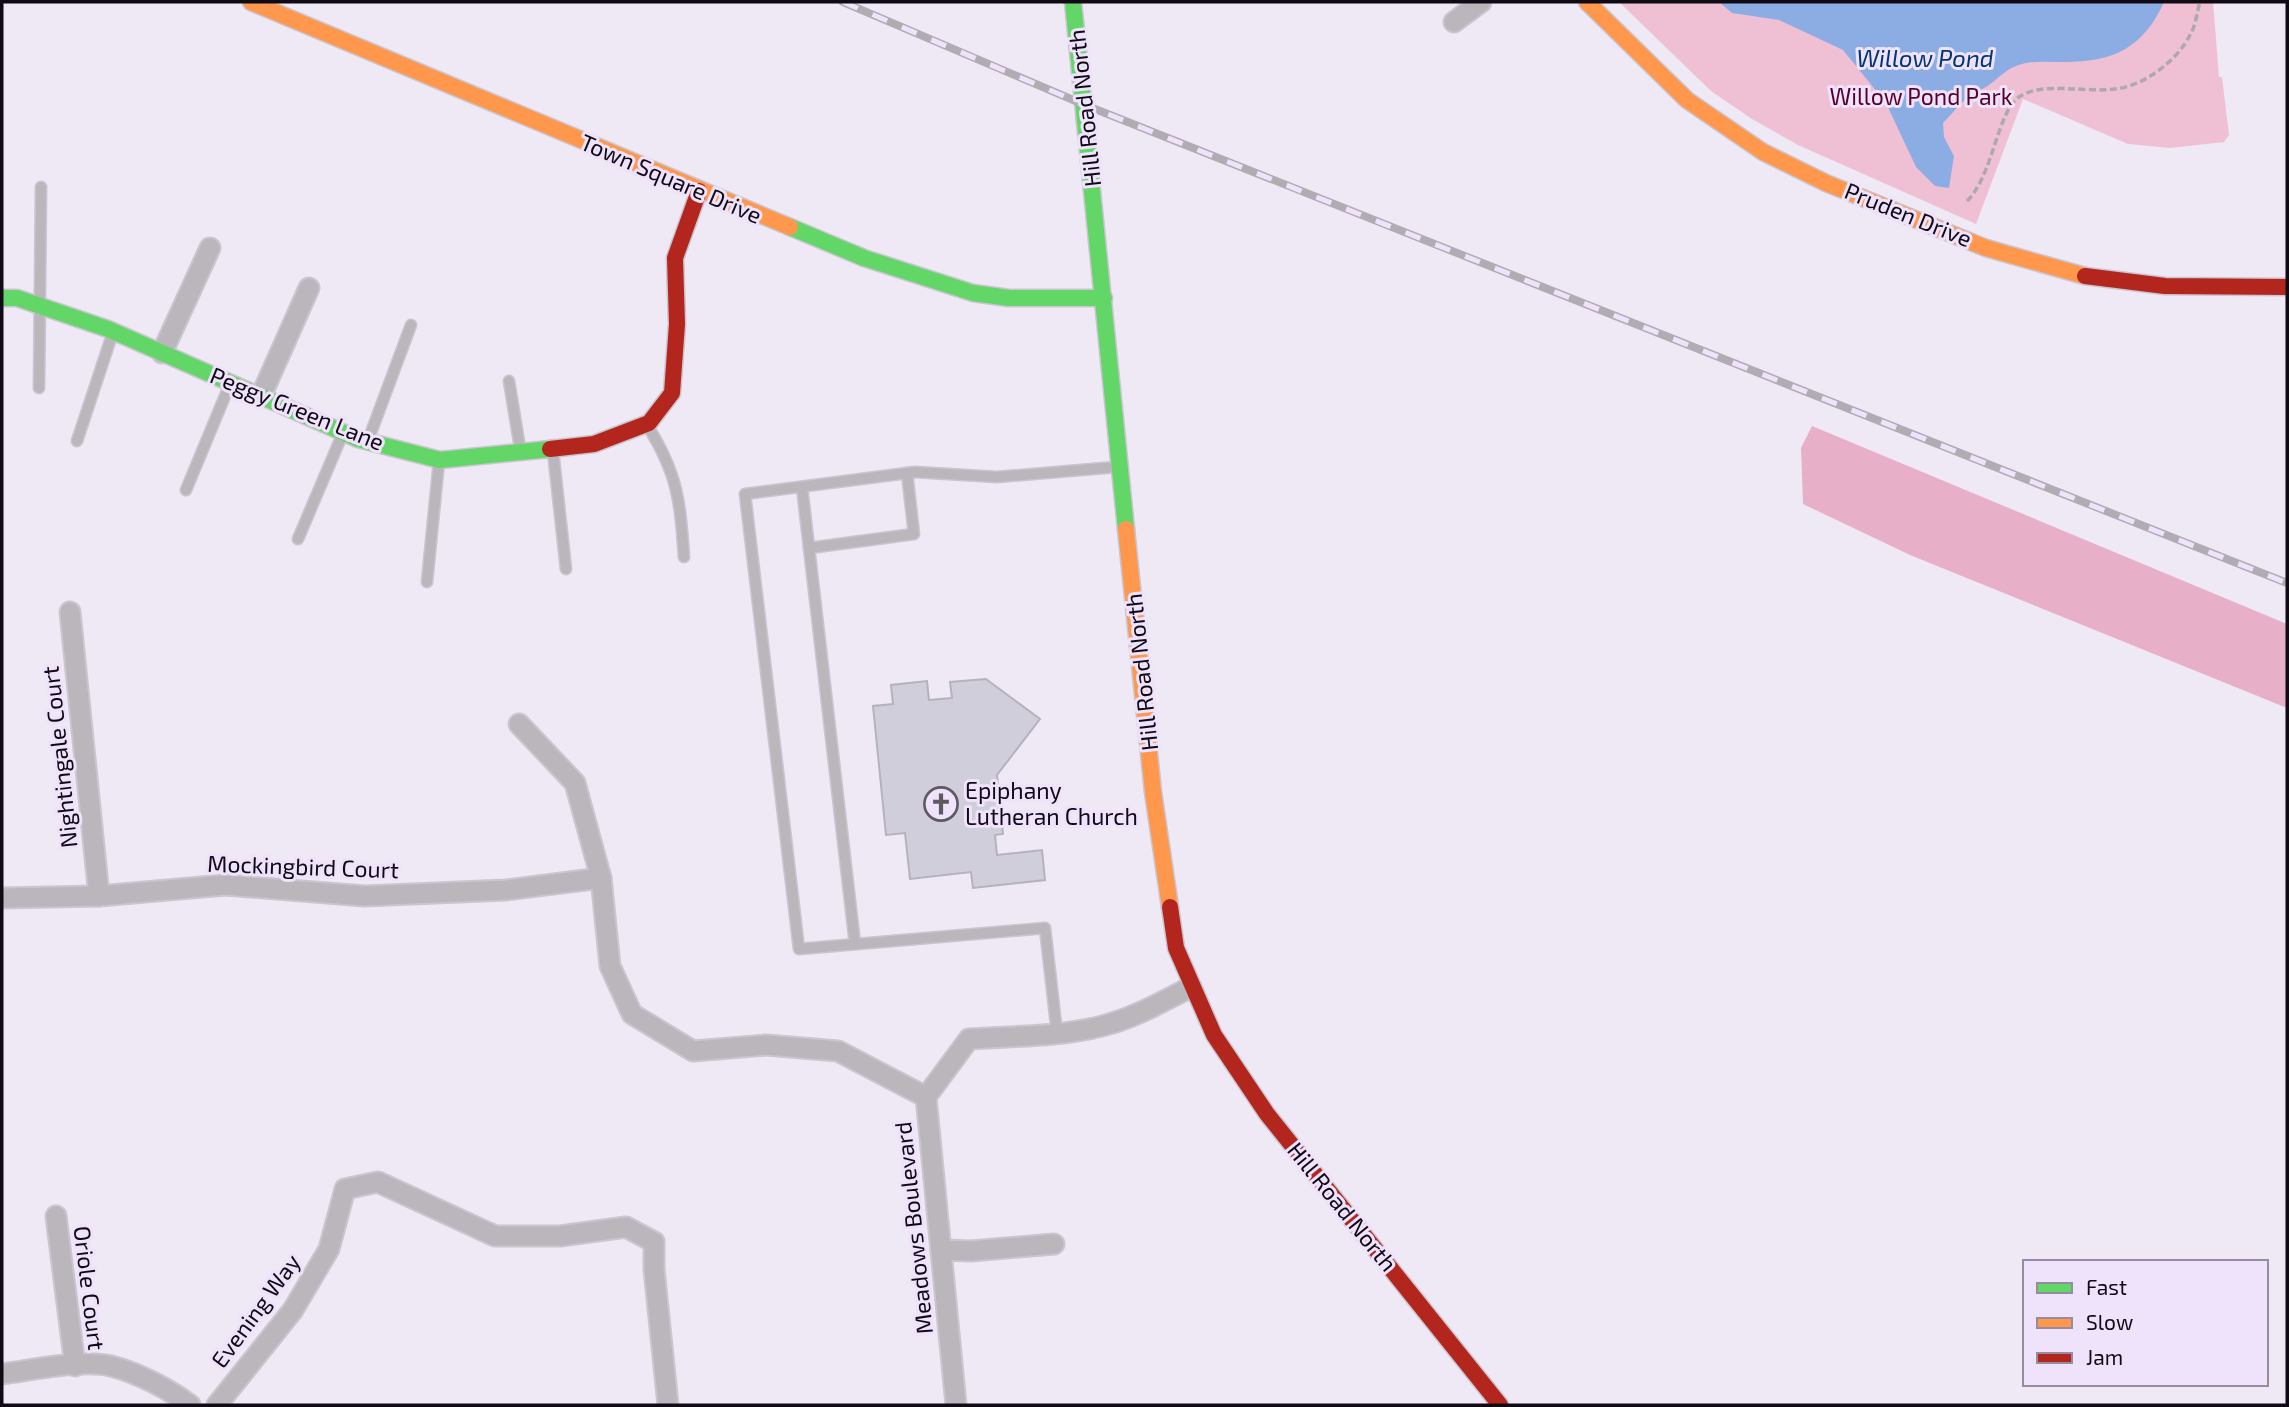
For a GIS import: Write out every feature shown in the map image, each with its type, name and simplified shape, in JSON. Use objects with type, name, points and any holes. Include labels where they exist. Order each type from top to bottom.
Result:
[{"type":"street","name":"Town Square Drive","points":[[251,2],[864,258],[973,293],[1009,298],[1104,298]]},
{"type":"street","name":"Hill Road North","points":[[1073,2],[1164,886],[1176,948],[1214,1035],[1267,1114],[1500,1405]]},
{"type":"street","points":[[1454,22],[1481,2]]},
{"type":"street","name":"Pruden Drive","points":[[1587,2],[1657,71],[1724,128],[1812,176],[1869,201],[2015,258],[2074,275],[2167,288],[2287,287]]},
{"type":"street","name":"Peggy Green Lane","points":[[2,298],[17,298],[113,332],[343,433],[440,460],[594,444],[646,424],[672,393],[677,324],[675,258],[699,191]]},
{"type":"street","points":[[162,353],[210,248]]},
{"type":"street","points":[[261,397],[309,288]]},
{"type":"street","name":"Nightingale Court","points":[[70,612],[99,896]]},
{"type":"street","points":[[519,723],[575,783],[601,878],[610,966],[632,1014],[693,1051],[766,1045],[838,1051],[926,1097]]},
{"type":"street","name":"Mockingbird Court","points":[[2,898],[99,896],[225,885],[365,896],[506,890],[601,878]]},
{"type":"street","name":"Meadows Boulevard","points":[[956,1405],[926,1097],[969,1039],[1057,1033],[1102,1026],[1132,1016],[1191,987]]},
{"type":"street","name":"Evening Way","points":[[216,1405],[293,1310],[329,1249],[345,1189],[378,1182],[495,1236],[560,1236],[626,1227],[654,1242],[654,1269],[668,1405]]},
{"type":"street","name":"Oriole Court","points":[[56,1216],[75,1366]]},
{"type":"street","points":[[941,1250],[971,1251],[1054,1244]]},
{"type":"street","points":[[2,1374],[75,1366],[110,1366],[174,1393],[190,1405]]},
{"type":"lane","points":[[39,388],[41,187]]},
{"type":"lane","points":[[368,442],[411,325]]},
{"type":"lane","points":[[77,441],[113,332]]},
{"type":"lane","points":[[509,381],[521,452]]},
{"type":"lane","points":[[186,490],[231,383]]},
{"type":"lane","points":[[646,424],[670,465],[679,496],[684,557]]},
{"type":"lane","points":[[298,538],[343,433]]},
{"type":"lane","points":[[553,449],[566,569]]},
{"type":"lane","points":[[427,582],[440,460]]},
{"type":"lane","points":[[1057,1033],[1045,928],[799,949],[745,494],[907,473],[998,477],[1122,467]]},
{"type":"lane","points":[[809,548],[914,534],[907,473]]},
{"type":"lane","points":[[802,487],[855,944]]},
{"type":"path","points":[[1967,201],[1977,192],[2009,111],[2017,98],[2042,90],[2116,89],[2135,84],[2156,72],[2180,50],[2191,33],[2200,2]]},
{"type":"green space","name":"Willow Pond Park","points":[[1619,2],[2213,2],[2219,77],[2222,77],[2229,135],[2224,142],[2170,148],[2128,144],[2023,99],[1976,224],[1798,145],[1752,119],[1711,91]]},
{"type":"shaded area","points":[[1812,426],[2287,624],[2287,708],[1910,555],[1803,504],[1801,448]]},
{"type":"water","name":"Willow Pond","points":[[1719,2],[2164,2],[2137,41],[2113,55],[2083,61],[2022,64],[2010,69],[1985,88],[1971,93],[1943,123],[1944,137],[1954,156],[1949,188],[1935,186],[1916,167],[1886,103],[1843,50],[1779,20],[1732,13]]},
{"type":"building","name":"Epiphany Lutheran Church","points":[[986,679],[1040,719],[997,775],[1003,834],[995,835],[997,855],[1042,850],[1045,880],[973,888],[971,872],[910,879],[905,833],[886,835],[873,706],[893,704],[891,685],[927,681],[929,700],[952,698],[950,682]]},
{"type":"railway","points":[[843,2],[1085,105],[2287,583]]},
{"type":"traffic: fast","points":[[1073,2],[1126,529]]},
{"type":"traffic: fast","points":[[790,227],[864,258],[973,293],[1009,298],[1104,298]]},
{"type":"traffic: fast","points":[[2,298],[17,298],[108,329],[358,439],[440,460],[550,449]]},
{"type":"traffic: slow","points":[[251,2],[790,227]]},
{"type":"traffic: slow","points":[[1587,2],[1687,100],[1763,152],[1826,183],[1986,248],[2085,276]]},
{"type":"traffic: slow","points":[[1126,529],[1153,792],[1170,907]]},
{"type":"traffic: jam","points":[[550,449],[594,444],[649,423],[672,393],[677,324],[675,258],[699,191]]},
{"type":"traffic: jam","points":[[2085,276],[2165,286],[2287,287]]},
{"type":"traffic: jam","points":[[1170,907],[1176,948],[1214,1035],[1267,1114],[1500,1405]]},
{"type":"place","name":"Epiphany Lutheran Church","points":[[941,804]]}]
